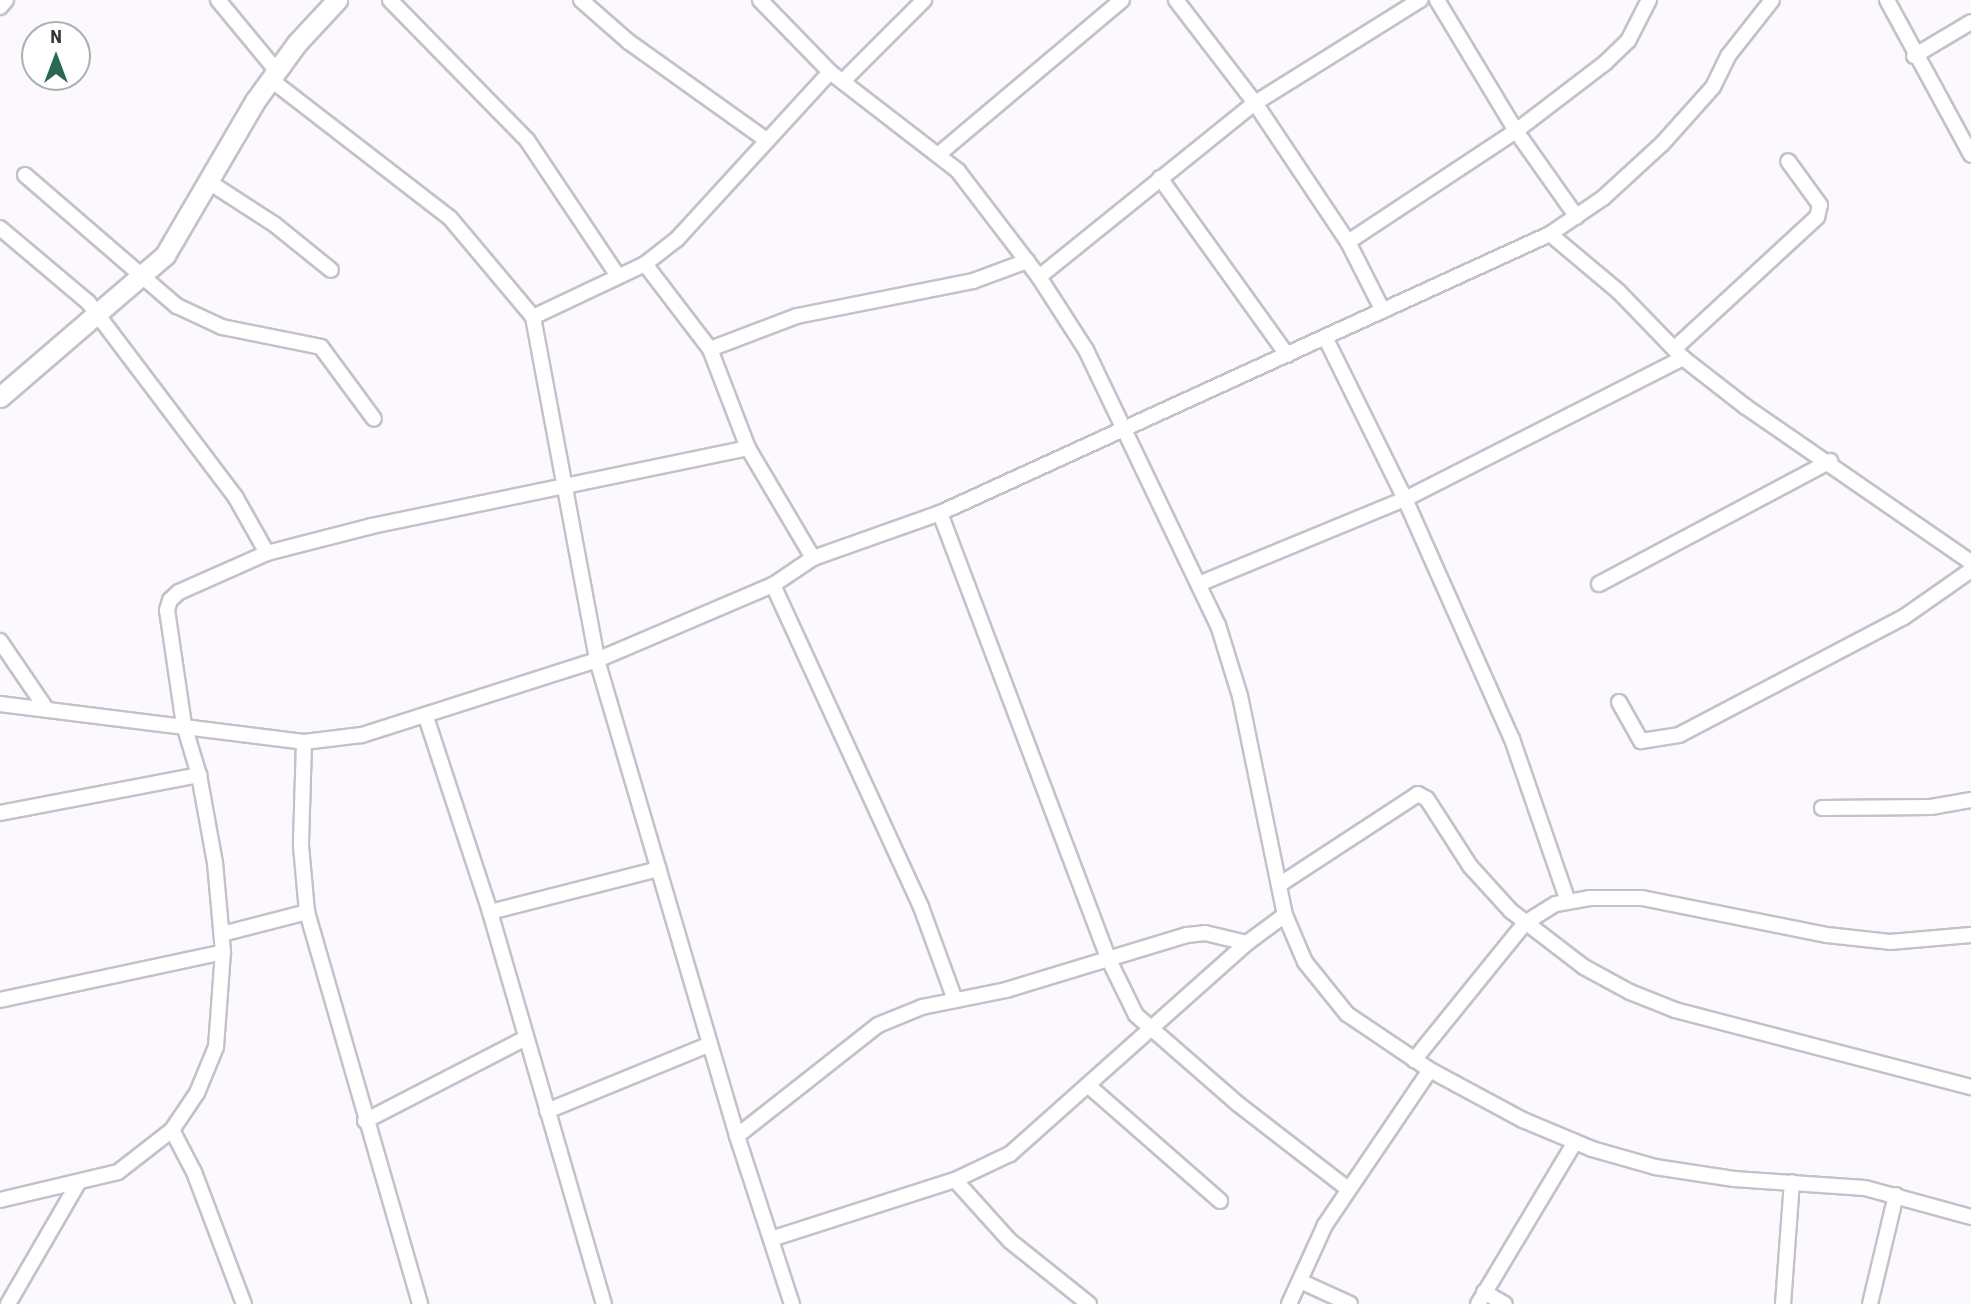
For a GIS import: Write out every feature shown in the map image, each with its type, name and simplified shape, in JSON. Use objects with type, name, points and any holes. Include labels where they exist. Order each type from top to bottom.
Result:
[{"type":"street","points":[[0,7],[6,0]]},
{"type":"street","points":[[218,0],[273,75],[450,218],[533,317],[597,660],[737,1136],[792,1304]]},
{"type":"street","points":[[0,397],[143,276],[180,235],[273,75],[337,0]]},
{"type":"street","points":[[390,0],[527,140],[552,170],[618,276]]},
{"type":"street","points":[[581,0],[661,66],[765,139]]},
{"type":"street","points":[[760,0],[830,72],[939,154],[978,194],[1039,277],[1086,350],[1201,583],[1240,696],[1285,915],[1305,962],[1347,1014],[1430,1070],[1523,1121],[1575,1142],[1656,1167],[1734,1179],[1865,1188],[1971,1217]]},
{"type":"street","points":[[843,81],[924,0]]},
{"type":"street","points":[[939,154],[1122,0]]},
{"type":"street","points":[[1176,0],[1255,103],[1348,242],[1383,311]]},
{"type":"street","points":[[1039,277],[1255,103],[1420,0]]},
{"type":"street","points":[[1437,0],[1516,131],[1577,217]]},
{"type":"street","points":[[1348,242],[1516,131],[1605,63],[1628,41],[1649,0]]},
{"type":"street","points":[[0,704],[304,742],[362,735],[426,717],[597,660],[774,585],[813,558],[940,513],[1123,427],[1326,339],[1550,234],[1577,217],[1652,153],[1713,87],[1727,57],[1772,0]]},
{"type":"street","points":[[1886,0],[1914,57],[1971,155]]},
{"type":"street","points":[[1914,57],[1971,22]]},
{"type":"street","points":[[533,317],[645,264],[714,201],[765,139],[830,72]]},
{"type":"street","points":[[1201,583],[1405,499],[1679,353],[1817,217],[1819,205],[1788,161]]},
{"type":"street","points":[[25,175],[158,291],[197,317],[222,327],[321,347],[374,419]]},
{"type":"street","points":[[1160,178],[1287,355]]},
{"type":"street","points":[[209,182],[274,224],[331,270]]},
{"type":"street","points":[[0,228],[77,289],[97,313],[236,498],[267,553]]},
{"type":"street","points":[[1550,234],[1619,292],[1679,353],[1746,407],[1830,461],[1971,562]]},
{"type":"street","points":[[710,349],[797,316],[973,281],[1027,261]]},
{"type":"street","points":[[645,264],[710,349],[748,448],[813,558]]},
{"type":"street","points":[[1326,339],[1405,499],[1512,739],[1568,902]]},
{"type":"street","points":[[0,1200],[77,1185],[118,1172],[172,1130],[197,1093],[216,1047],[222,934],[199,775],[184,725],[167,610],[170,600],[179,592],[267,553],[372,526],[748,448]]},
{"type":"street","points":[[1599,584],[1830,461]]},
{"type":"street","points":[[940,513],[1109,961],[1136,1015],[1348,1189]]},
{"type":"street","points":[[1619,702],[1641,741],[1679,735],[1892,624],[1971,570]]},
{"type":"street","points":[[774,585],[922,907],[955,1000]]},
{"type":"street","points":[[0,641],[47,710]]},
{"type":"street","points":[[426,717],[489,912],[604,1304]]},
{"type":"street","points":[[304,742],[301,846],[307,912],[365,1121],[420,1304]]},
{"type":"street","points":[[0,813],[199,775]]},
{"type":"street","points":[[1279,885],[1418,794],[1427,799],[1470,866],[1525,923],[1584,967],[1630,992],[1675,1010],[1971,1087]]},
{"type":"street","points":[[1822,808],[1931,807],[1971,800]]},
{"type":"street","points":[[489,912],[659,869]]},
{"type":"street","points":[[1414,1060],[1525,923],[1556,904],[1642,898],[1827,935],[1890,942],[1971,935]]},
{"type":"street","points":[[222,934],[307,912]]},
{"type":"street","points":[[771,1239],[955,1180],[1010,1154],[1090,1087],[1247,943],[1285,915]]},
{"type":"street","points":[[737,1136],[878,1025],[955,1000],[1109,961],[1205,933],[1247,943]]},
{"type":"street","points":[[0,1000],[223,952]]},
{"type":"street","points":[[365,1121],[526,1038]]},
{"type":"street","points":[[547,1111],[710,1044]]},
{"type":"street","points":[[1289,1304],[1348,1189],[1430,1070]]},
{"type":"street","points":[[1090,1087],[1220,1201]]},
{"type":"street","points":[[172,1130],[194,1172],[244,1304]]},
{"type":"street","points":[[1505,1304],[1481,1298],[1575,1142]]},
{"type":"street","points":[[955,1180],[1010,1241],[1089,1304]]},
{"type":"street","points":[[1783,1304],[1792,1182]]},
{"type":"street","points":[[8,1304],[77,1185]]},
{"type":"street","points":[[1870,1304],[1896,1195]]},
{"type":"street","points":[[1300,1281],[1350,1304]]}]
